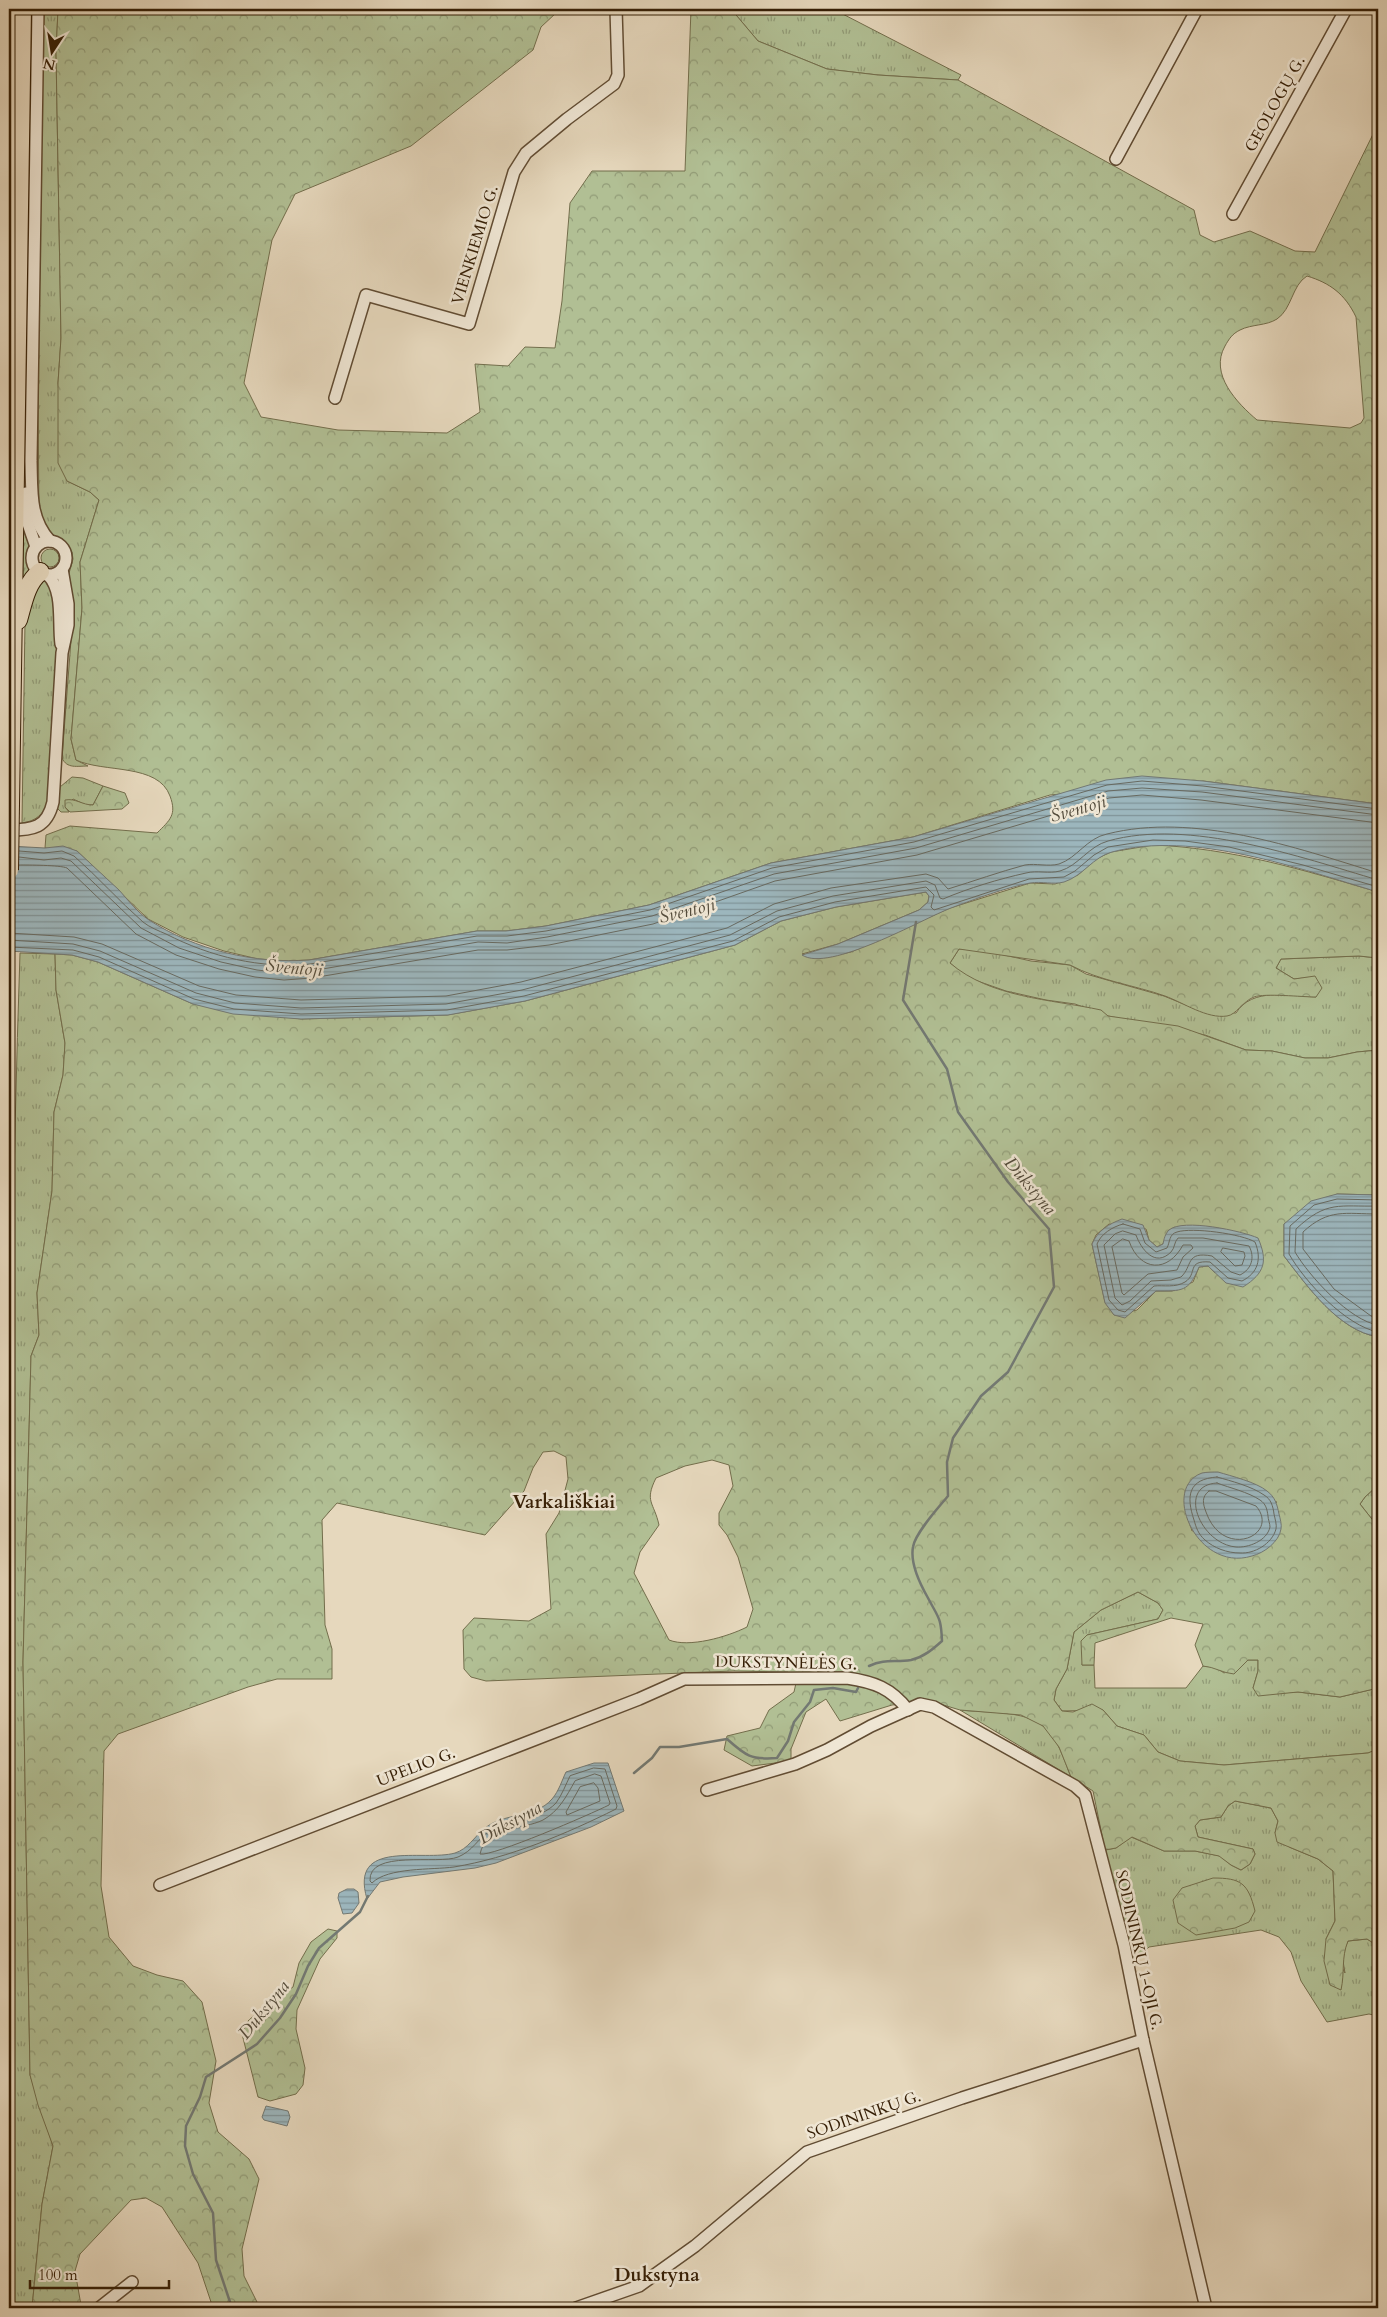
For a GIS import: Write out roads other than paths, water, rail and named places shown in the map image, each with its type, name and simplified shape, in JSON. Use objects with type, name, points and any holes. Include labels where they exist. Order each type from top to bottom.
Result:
[{"type":"highway","points":[[9,870],[22,9]]},
{"type":"highway","points":[[12,642],[26,591],[33,578],[44,574]]},
{"type":"street","points":[[38,9],[31,461],[35,520],[40,530],[50,540],[60,544],[67,559],[62,570],[58,573],[44,574]]},
{"type":"street","name":"VIENKIEMIO G.","points":[[335,398],[366,295],[469,324],[514,172],[526,153],[614,84],[618,76],[616,9]]},
{"type":"street","points":[[1116,158],[1197,9]]},
{"type":"street","name":"GEOLOGŲ G.","points":[[1233,214],[1346,9]]},
{"type":"street","points":[[9,830],[26,830],[37,827],[50,814],[53,802],[62,653],[57,594],[54,582],[32,561],[36,547],[26,515],[25,500],[31,461]]},
{"type":"street","points":[[36,547],[44,541],[50,540]]},
{"type":"street","points":[[62,570],[68,604],[68,625],[62,653]]},
{"type":"street","name":"DUKSTYNĖLĖS G.","points":[[684,1679],[847,1678],[874,1682],[901,1700],[908,1710]]},
{"type":"street","name":"UPELIO G.","points":[[160,1885],[630,1702],[684,1679]]},
{"type":"street","name":"SODININKŲ 1-OJI G.","points":[[707,1790],[795,1764],[920,1704],[934,1707],[1075,1786],[1085,1795],[1124,1945],[1143,2040],[1206,2308]]},
{"type":"street","name":"SODININKŲ G.","points":[[576,2308],[639,2286],[695,2246],[807,2152],[962,2098],[1143,2040]]},
{"type":"street","points":[[99,2308],[132,2282]]},
{"type":"water","name":"Šventoji","points":[[1142,776],[1203,781],[1378,804],[1378,892],[1281,863],[1246,855],[1177,846],[1143,846],[1105,854],[1077,875],[1064,882],[1030,883],[990,894],[951,908],[876,942],[833,957],[815,959],[802,955],[838,944],[919,910],[928,902],[929,896],[926,892],[836,907],[781,921],[735,945],[525,1001],[448,1015],[301,1019],[233,1014],[193,1004],[98,962],[72,955],[9,951],[9,846],[45,848],[63,846],[77,851],[145,917],[167,930],[206,947],[226,953],[268,960],[309,960],[477,931],[506,931],[546,926],[649,905],[771,863],[913,837],[1106,780]]},
{"type":"water","points":[[1337,1194],[1378,1195],[1378,1337],[1363,1333],[1337,1316],[1303,1281],[1284,1256],[1284,1224],[1311,1201]]},
{"type":"water","points":[[1122,1219],[1143,1225],[1149,1240],[1157,1247],[1163,1244],[1169,1230],[1187,1225],[1226,1229],[1250,1235],[1258,1238],[1263,1253],[1262,1266],[1256,1277],[1243,1287],[1226,1283],[1208,1266],[1199,1267],[1188,1286],[1172,1291],[1156,1291],[1125,1318],[1114,1315],[1105,1303],[1092,1244],[1104,1228]]},
{"type":"water","points":[[1218,1472],[1257,1485],[1270,1493],[1274,1498],[1281,1524],[1280,1534],[1270,1546],[1261,1552],[1252,1556],[1232,1558],[1215,1552],[1201,1541],[1191,1526],[1185,1510],[1184,1495],[1190,1482],[1202,1473]]},
{"type":"water","points":[[594,1763],[608,1763],[624,1811],[591,1827],[496,1863],[475,1868],[403,1877],[380,1882],[367,1899],[364,1880],[369,1867],[378,1860],[392,1856],[441,1855],[460,1851],[492,1824],[537,1810],[545,1805],[557,1793],[566,1772]]},
{"type":"water","points":[[347,1889],[354,1889],[358,1892],[359,1903],[352,1913],[343,1914],[338,1898],[339,1893]]},
{"type":"water","points":[[266,2106],[288,2111],[290,2117],[287,2126],[264,2120],[262,2117]]},
{"type":"waterway","name":"Dūkstyna","points":[[869,1666],[886,1661],[916,1659],[942,1641],[939,1618],[916,1573],[912,1553],[913,1547],[928,1520],[948,1496],[947,1462],[953,1438],[981,1396],[1008,1372],[1054,1287],[1049,1229],[1008,1182],[958,1112],[947,1069],[903,1000],[916,922]]},
{"type":"waterway","name":"Dūkstyna","points":[[634,1773],[652,1758],[660,1747],[679,1747],[727,1739],[749,1756],[777,1758],[788,1741],[794,1722],[810,1702],[814,1690],[833,1688],[856,1692],[858,1688]]},
{"type":"waterway","name":"Dukstyna","points":[[232,2308],[216,2260],[213,2213],[193,2174],[185,2146],[186,2126],[200,2097],[206,2077],[257,2044],[280,2018],[296,1994],[308,1966],[319,1948],[360,1912],[368,1896]]},
{"type":"district","name":"Varkališkiai","points":[[564,1502]]},
{"type":"district","name":"Dukstyna","points":[[657,2275]]}]
